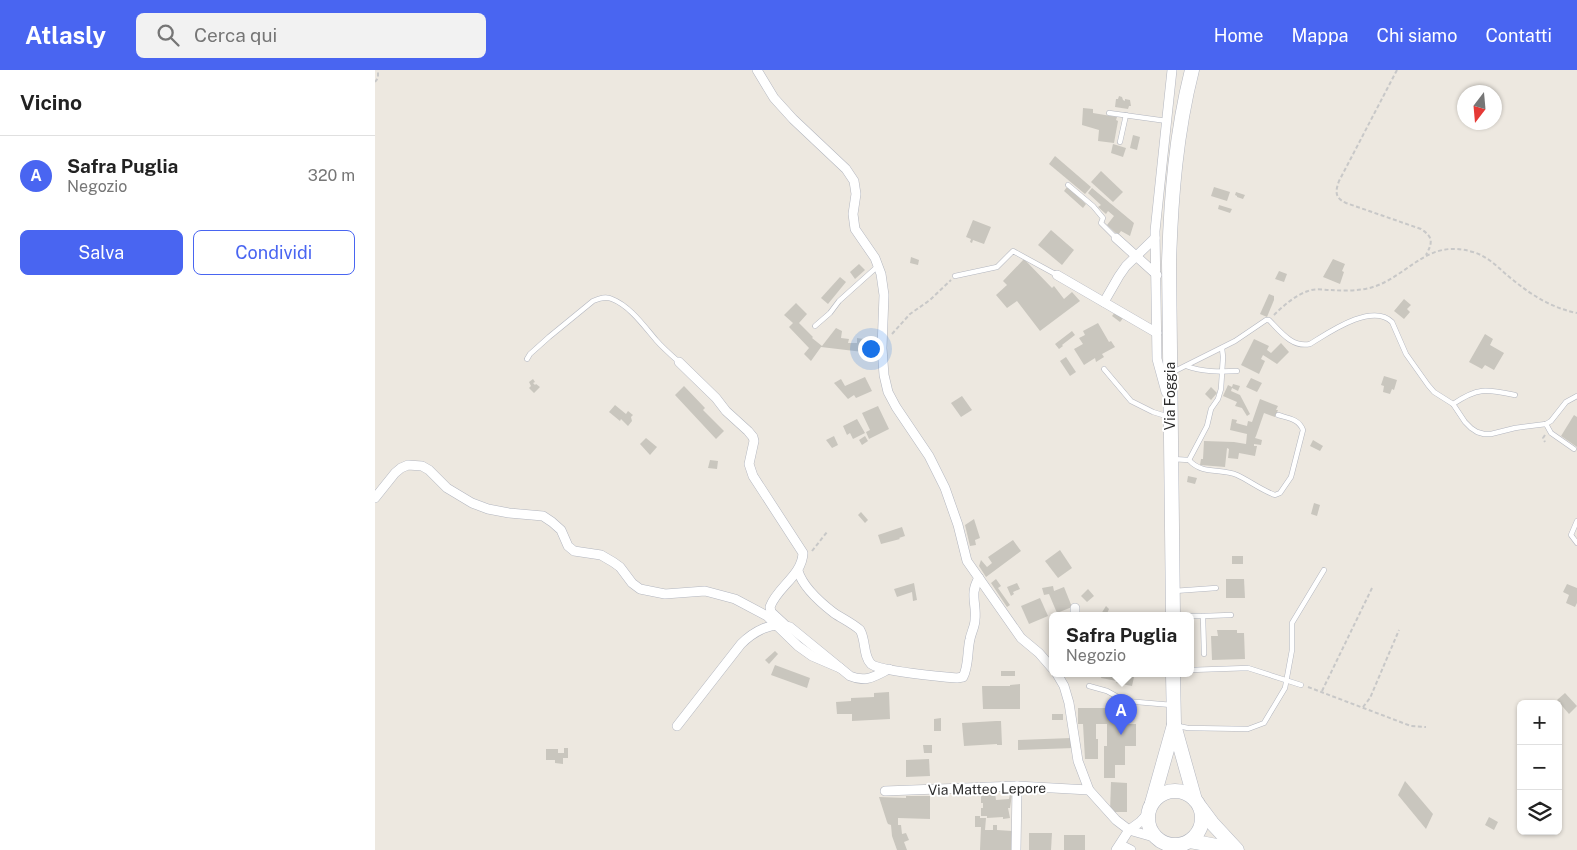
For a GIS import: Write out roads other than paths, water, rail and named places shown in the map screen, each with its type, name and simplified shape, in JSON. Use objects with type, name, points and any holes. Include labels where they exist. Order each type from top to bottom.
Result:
[{"type":"main road","name":"Via Foggia","points":[[1173,612],[1169,262],[1174,175],[1181,122],[1192,70]]},
{"type":"main road","points":[[1173,677],[1174,725],[1150,808],[1149,826],[1162,843],[1231,850]]},
{"type":"main road","points":[[1174,725],[1202,820],[1196,835],[1185,845]]},
{"type":"main road","points":[[1150,808],[1158,797],[1165,793],[1173,791],[1189,795],[1237,850]]},
{"type":"street","points":[[757,70],[774,98],[793,119],[846,169],[854,181],[853,214],[855,228],[875,258],[881,274],[884,295],[883,375],[888,392],[896,408],[929,456],[945,488],[958,525],[967,561],[1021,638],[1049,665]]},
{"type":"street","points":[[1170,412],[1157,359],[1155,238],[1172,70]]},
{"type":"street","points":[[1116,238],[1157,275]]},
{"type":"street","points":[[1104,302],[1119,276],[1155,238]]},
{"type":"street","points":[[1057,275],[1157,333]]},
{"type":"street","points":[[679,362],[716,398],[725,411],[753,437],[750,469],[803,553],[799,576],[823,604],[860,630],[864,636],[870,662],[877,667],[957,678],[963,677],[966,672],[968,647],[975,620],[973,593],[979,578]]},
{"type":"street","points":[[375,498],[401,468],[408,465],[422,466],[429,470],[447,488],[472,503],[488,509],[509,513],[543,516],[561,530],[568,546],[574,551],[601,555],[620,567],[632,583],[640,589],[665,594],[705,591],[735,599],[801,635],[839,668],[858,680],[868,679],[890,669]]},
{"type":"street","points":[[780,625],[771,612],[770,607],[773,599],[799,568]]},
{"type":"street","points":[[677,726],[741,644],[755,632],[780,625]]},
{"type":"street","points":[[1059,677],[1064,686],[1069,704],[1078,761],[1089,790],[1116,820],[1129,830],[1162,843]]},
{"type":"street","points":[[1016,850],[1017,786]]},
{"type":"street","name":"Via Matteo Lepore","points":[[885,791],[1017,786],[1089,790]]},
{"type":"street","points":[[1131,850],[1118,847],[1129,830],[1140,822],[1150,808]]},
{"type":"lane","points":[[1109,112],[1167,122]]},
{"type":"lane","points":[[1120,142],[1127,115]]},
{"type":"lane","points":[[1068,184],[1093,206],[1103,218],[1101,223],[1116,238]]},
{"type":"lane","points":[[955,276],[997,267],[1013,251],[1057,275]]},
{"type":"lane","points":[[815,326],[830,313],[839,301],[878,266]]},
{"type":"lane","points":[[527,359],[549,337],[593,301],[607,298],[614,300],[631,312],[665,350],[679,362]]},
{"type":"lane","points":[[1170,374],[1235,341],[1266,320],[1269,320],[1290,341],[1305,345],[1352,320],[1378,315],[1388,318],[1394,325],[1406,354],[1434,392],[1453,404],[1471,428],[1484,434],[1499,433],[1531,425],[1547,424],[1566,402],[1577,396]]},
{"type":"lane","points":[[1189,460],[1207,426],[1211,409],[1219,398],[1223,357],[1222,348]]},
{"type":"lane","points":[[1186,366],[1196,370],[1222,372],[1237,370]]},
{"type":"lane","points":[[1103,369],[1131,401],[1153,412],[1170,412]]},
{"type":"lane","points":[[1453,404],[1475,391],[1491,390],[1515,395]]},
{"type":"lane","points":[[1171,459],[1189,460],[1195,467],[1236,475],[1275,495],[1280,493],[1291,477],[1303,430],[1291,418],[1278,416]]},
{"type":"lane","points":[[1547,424],[1551,433],[1574,449]]},
{"type":"lane","points":[[1577,521],[1571,535],[1577,543]]},
{"type":"lane","points":[[1174,725],[1188,728],[1248,729],[1264,723],[1285,688],[1292,650],[1292,622],[1324,570]]},
{"type":"lane","points":[[1172,591],[1215,588]]},
{"type":"lane","points":[[1194,616],[1231,615]]},
{"type":"lane","points":[[1203,616],[1204,654]]},
{"type":"lane","points":[[1194,670],[1248,668],[1301,685]]},
{"type":"lane","points":[[1089,686],[1107,691],[1125,701],[1174,705]]},
{"type":"place","name":"Safra Puglia","points":[[1121,735]]}]
